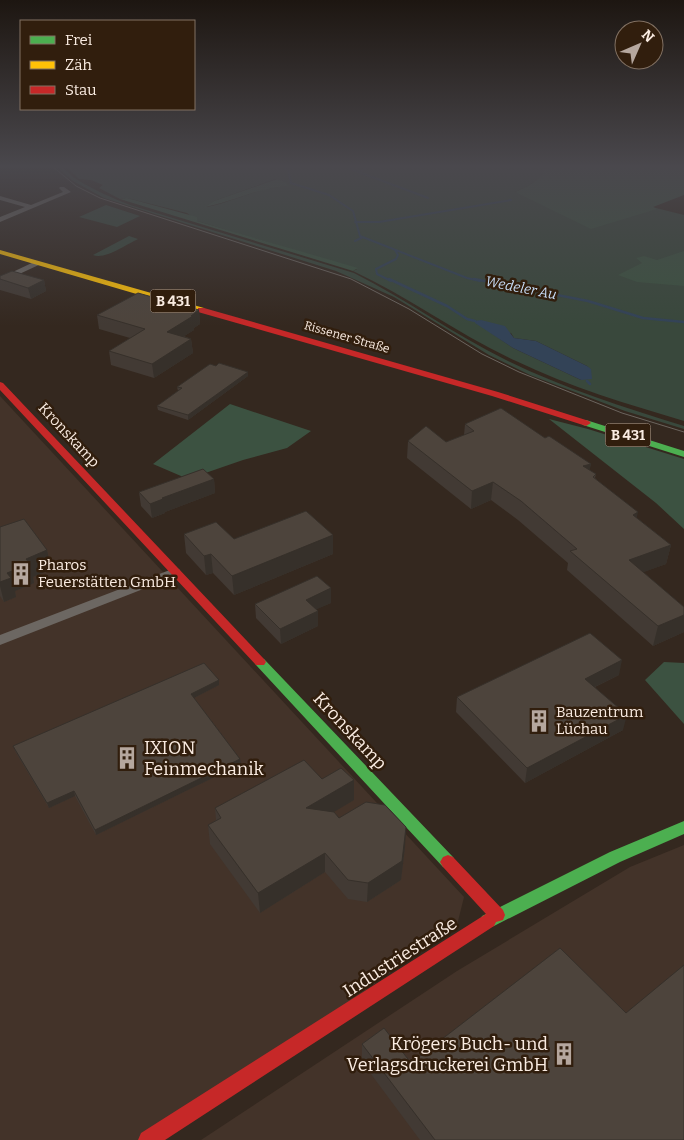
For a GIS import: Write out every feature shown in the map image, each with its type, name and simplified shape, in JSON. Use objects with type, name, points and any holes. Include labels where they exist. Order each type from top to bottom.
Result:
[{"type":"street","name":"Rissener Straße","points":[[0,252],[495,394],[684,454]]},
{"type":"street","points":[[0,281],[39,263]]},
{"type":"street","name":"Kronskamp","points":[[0,385],[498,915]]},
{"type":"street","points":[[0,640],[175,572]]},
{"type":"street","name":"Industriestraße","points":[[148,1140],[498,915],[614,856],[684,827]]},
{"type":"shaded area","points":[[0,396],[464,897],[457,925],[156,1140],[0,1140]]},
{"type":"shaded area","points":[[684,845],[684,1140],[201,1140],[457,971],[630,867]]},
{"type":"green space","points":[[87,219],[133,219],[117,227]]},
{"type":"green space","points":[[171,219],[177,219],[354,273],[506,360],[571,388],[684,426],[684,429],[625,411],[530,375],[489,355],[394,297],[336,271]]},
{"type":"green space","points":[[185,219],[197,219],[197,221],[358,268],[353,271]]},
{"type":"green space","points":[[195,219],[684,219],[684,421],[578,387],[516,361],[474,340],[394,292],[353,271],[357,269]],"holes":[[[490,332],[511,333],[514,338],[536,341],[587,366],[591,371],[581,380],[513,348]]]},
{"type":"green space","points":[[571,219],[623,219],[591,229]]},
{"type":"green space","points":[[129,236],[138,239],[116,251],[104,255],[93,255]]},
{"type":"green space","points":[[684,251],[684,286],[637,282],[618,275],[642,263],[636,258],[644,256],[657,260]]},
{"type":"green space","points":[[230,404],[311,431],[287,448],[243,460],[188,479],[153,464]]},
{"type":"green space","points":[[549,419],[684,459],[684,529],[656,503]]},
{"type":"green space","points":[[664,662],[684,663],[684,724],[645,680]]},
{"type":"water","points":[[481,320],[505,326],[514,338],[536,341],[587,366],[591,369],[592,379],[581,380],[513,348],[475,323],[475,321]]},
{"type":"building","points":[[12,271],[44,280],[28,288],[0,279],[0,276]]},
{"type":"building","points":[[138,293],[199,310],[191,316],[193,316],[167,332],[191,339],[152,364],[109,351],[145,329],[97,315]]},
{"type":"building","points":[[219,363],[248,372],[188,415],[157,406],[182,388],[177,387],[210,364],[216,366]]},
{"type":"building","points":[[501,408],[545,438],[549,436],[591,464],[583,466],[596,474],[593,477],[638,512],[633,515],[671,545],[629,560],[684,607],[684,615],[658,626],[570,551],[577,549],[521,501],[493,482],[472,491],[408,441],[426,426],[446,442],[474,431],[465,424]]},
{"type":"building","points":[[203,469],[214,479],[150,504],[139,492]]},
{"type":"building","points":[[306,511],[333,535],[232,576],[211,554],[204,556],[184,534],[216,522],[234,539]]},
{"type":"building","points":[[24,519],[47,550],[26,559],[30,564],[7,573],[11,578],[0,582],[0,527]]},
{"type":"building","points":[[317,576],[331,588],[306,600],[318,611],[280,629],[255,604]]},
{"type":"building","name":"Bauzentrum Lüchau","points":[[590,633],[622,660],[585,679],[627,715],[527,768],[457,697]]},
{"type":"building","name":"IXION Feinmechanik","points":[[204,663],[219,680],[191,694],[240,759],[95,830],[74,791],[47,803],[13,746]]},
{"type":"building","points":[[304,760],[322,779],[341,768],[354,780],[306,808],[334,812],[339,818],[366,802],[385,805],[406,827],[402,861],[368,883],[348,880],[325,853],[258,893],[208,825],[221,818],[215,808]]},
{"type":"building","name":"Krögers Buch- und Verlagsdruckerei GmbH","points":[[560,948],[626,1013],[684,965],[684,1140],[435,1140],[362,1044],[384,1028],[411,1063]]},
{"type":"waterway","points":[[356,222],[379,222],[396,219]]},
{"type":"waterway","name":"Wedeler Au","points":[[356,222],[360,236],[363,237]]},
{"type":"waterway","name":"Wedeler Au","points":[[355,241],[363,237]]},
{"type":"waterway","name":"Wedeler Au","points":[[363,237],[467,278],[480,281]]},
{"type":"waterway","points":[[391,281],[377,274],[376,269],[396,259],[398,255],[395,250]]},
{"type":"waterway","points":[[389,279],[447,306],[467,319],[475,321]]},
{"type":"waterway","name":"Wedeler Au","points":[[474,279],[588,301],[643,318],[684,322]]},
{"type":"waterway","points":[[587,381],[590,384]]},
{"type":"tram line","points":[[166,219],[351,279],[409,309],[482,354],[519,372],[622,413],[684,432]]},
{"type":"traffic: fast","points":[[586,423],[684,454]]},
{"type":"traffic: fast","points":[[260,662],[448,862]]},
{"type":"traffic: fast","points":[[488,921],[615,857],[684,827]]},
{"type":"traffic: slow","points":[[0,252],[201,310]]},
{"type":"traffic: jam","points":[[201,310],[495,394],[586,423]]},
{"type":"traffic: jam","points":[[0,385],[260,662]]},
{"type":"traffic: jam","points":[[448,862],[497,915]]},
{"type":"traffic: jam","points":[[148,1140],[488,921]]},
{"type":"place","name":"Pharos Feuerstätten GmbH","points":[[21,574]]},
{"type":"place","name":"Bauzentrum Lüchau","points":[[539,721]]},
{"type":"place","name":"IXION Feinmechanik","points":[[127,758]]},
{"type":"place","name":"Krögers Buch- und Verlagsdruckerei GmbH","points":[[564,1054]]}]
